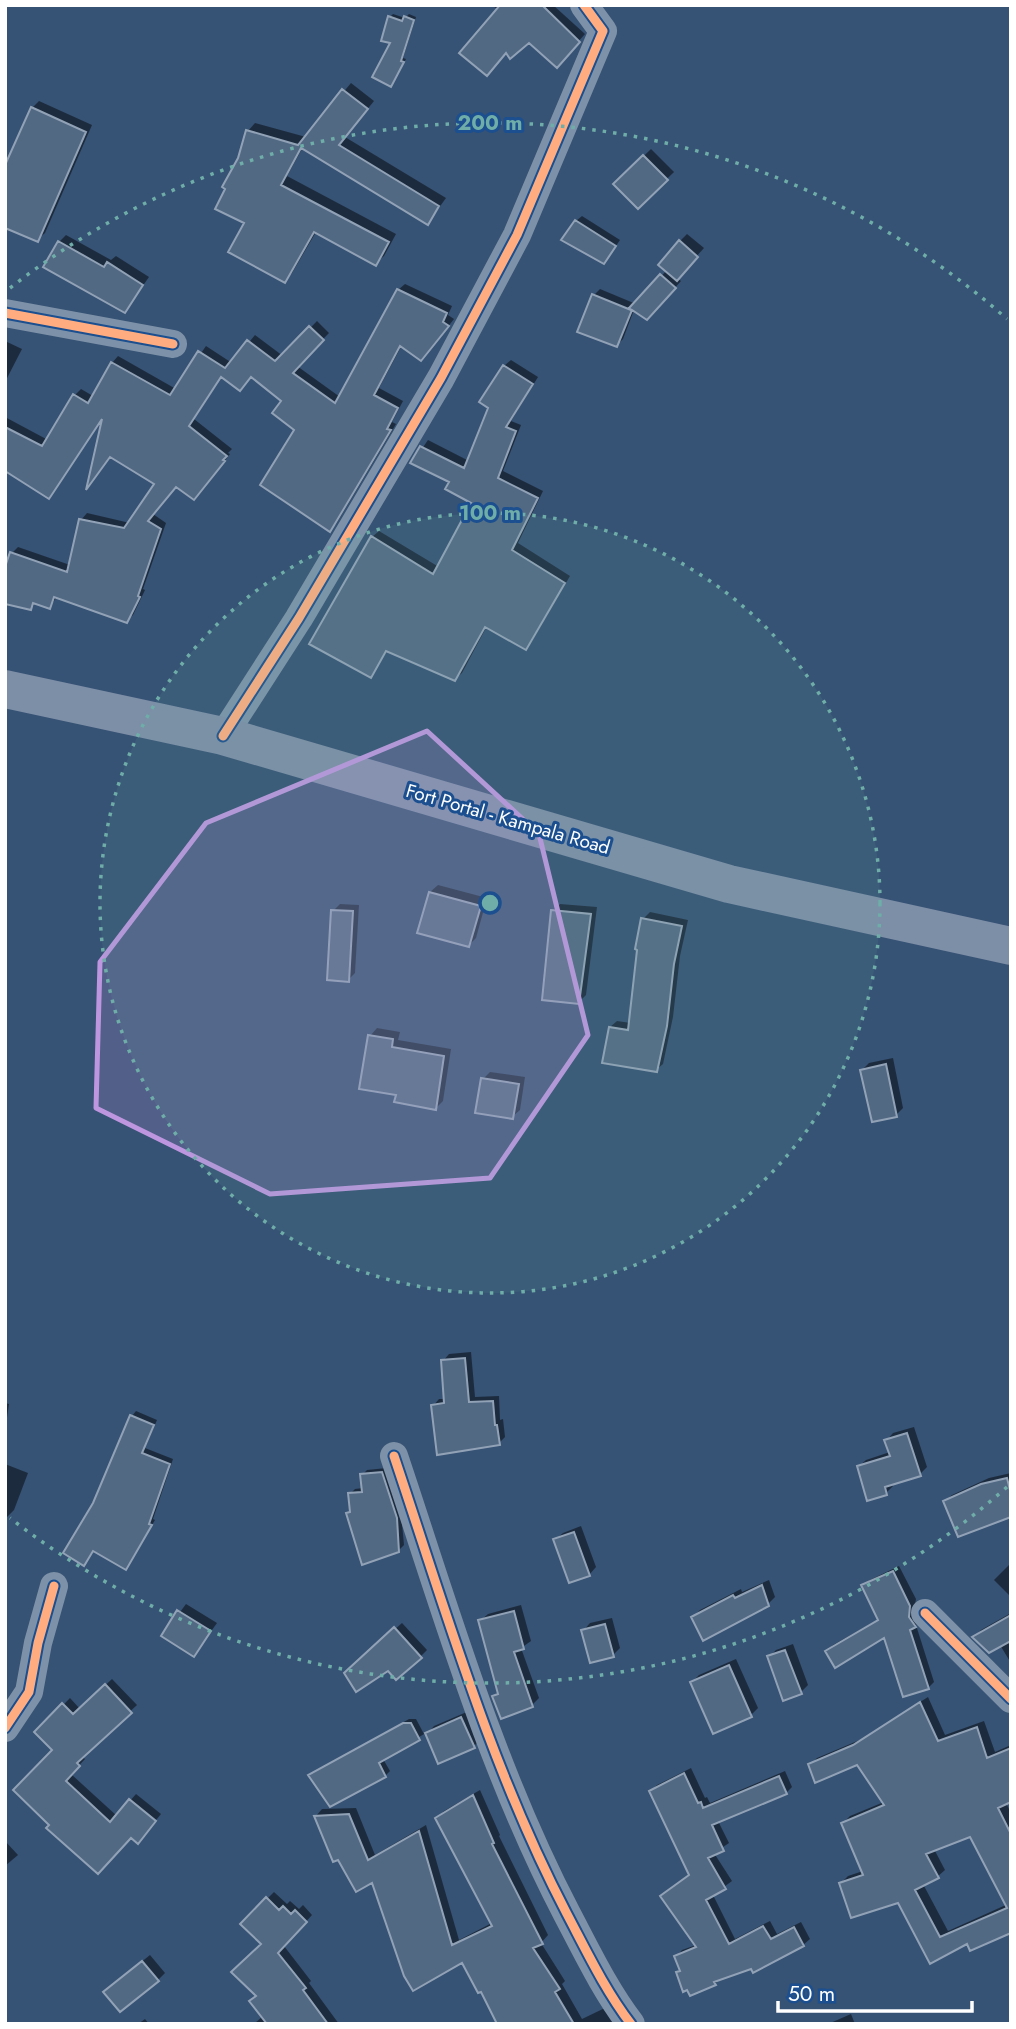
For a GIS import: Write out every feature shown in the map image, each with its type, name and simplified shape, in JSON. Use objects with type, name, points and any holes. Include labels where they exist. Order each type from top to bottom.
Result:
[{"type":"main road","name":"Fort Portal - Kampala Road","points":[[5,689],[223,736],[729,884],[1011,946]]},
{"type":"street","points":[[223,736],[299,618],[441,378],[517,235],[603,31],[584,5]]},
{"type":"street","points":[[5,313],[173,344]]},
{"type":"street","points":[[394,1456],[485,1731],[539,1862],[609,1995],[631,2024]]},
{"type":"street","points":[[5,1728],[29,1692],[38,1643],[54,1586]]},
{"type":"street","points":[[925,1613],[1011,1699]]},
{"type":"highlighted area","points":[[427,731],[539,834],[588,1035],[490,1178],[270,1194],[96,1108],[100,962],[206,823]]},
{"type":"building","points":[[500,5],[542,5],[580,42],[557,68],[529,43],[510,59],[506,53],[487,76],[459,53]]},
{"type":"building","points":[[388,16],[402,21],[404,16],[414,20],[401,61],[404,62],[391,87],[372,77],[390,43],[381,41]]},
{"type":"building","points":[[342,89],[368,109],[339,145],[439,206],[428,225],[301,148],[281,185],[389,242],[376,266],[314,232],[285,283],[228,252],[244,223],[215,209],[225,189],[222,187],[238,158],[246,130],[298,145]]},
{"type":"building","points":[[31,107],[86,132],[38,242],[5,228],[5,165]]},
{"type":"building","points":[[643,155],[668,180],[638,209],[613,184]]},
{"type":"building","points":[[575,220],[616,246],[604,264],[561,240]]},
{"type":"building","points":[[679,240],[698,257],[677,281],[658,265]]},
{"type":"building","points":[[58,241],[104,267],[107,262],[143,285],[125,313],[43,267]]},
{"type":"building","points":[[660,274],[676,288],[647,320],[632,310],[617,347],[577,332],[592,294],[631,310],[629,308]]},
{"type":"building","points":[[397,289],[447,313],[443,322],[449,326],[421,361],[400,346],[374,395],[398,408],[387,429],[391,430],[330,532],[260,485],[294,430],[272,413],[281,401],[251,377],[240,391],[221,377],[189,426],[227,456],[194,500],[176,487],[148,521],[161,529],[138,596],[140,597],[127,623],[54,597],[50,609],[33,603],[31,610],[5,604],[5,567],[10,552],[67,572],[79,519],[124,528],[154,484],[110,457],[86,490],[102,419],[49,499],[5,471],[5,427],[42,446],[73,394],[88,403],[111,362],[170,395],[198,351],[225,368],[247,340],[275,361],[309,326],[324,340],[293,373],[335,403]]},
{"type":"building","points":[[503,365],[533,384],[506,427],[516,431],[498,478],[538,498],[512,550],[565,583],[526,650],[485,627],[455,681],[386,651],[371,678],[309,644],[371,536],[433,574],[471,503],[445,489],[449,482],[410,463],[420,446],[464,468],[488,408],[479,402]]},
{"type":"building","points":[[429,892],[481,906],[469,947],[417,933]]},
{"type":"building","points":[[331,910],[353,911],[349,982],[327,980]]},
{"type":"building","points":[[551,910],[591,914],[579,1004],[542,1000]]},
{"type":"building","points":[[641,918],[682,926],[657,1072],[602,1063],[609,1027],[628,1030],[635,949]]},
{"type":"building","points":[[368,1035],[393,1039],[392,1047],[444,1056],[436,1110],[394,1102],[396,1095],[359,1089]]},
{"type":"building","points":[[886,1064],[897,1117],[872,1122],[860,1070]]},
{"type":"building","points":[[481,1078],[519,1084],[513,1119],[475,1113]]},
{"type":"building","points":[[465,1358],[469,1402],[493,1401],[500,1445],[437,1455],[431,1405],[444,1403],[441,1360]]},
{"type":"building","points":[[130,1415],[154,1425],[142,1453],[170,1464],[149,1524],[152,1525],[126,1570],[93,1551],[84,1566],[63,1553],[93,1503]]},
{"type":"building","points":[[907,1433],[921,1476],[885,1487],[887,1495],[867,1501],[857,1466],[890,1456],[884,1440]]},
{"type":"building","points":[[382,1472],[397,1518],[399,1552],[362,1565],[346,1513],[350,1512],[348,1493],[362,1492],[360,1474]]},
{"type":"building","points":[[1007,1478],[1011,1494],[1011,1517],[958,1537],[943,1501],[981,1484]]},
{"type":"building","points":[[574,1532],[590,1576],[569,1583],[553,1539]]},
{"type":"building","points":[[893,1571],[910,1606],[909,1617],[916,1627],[910,1630],[929,1689],[903,1697],[884,1638],[835,1668],[825,1651],[878,1620],[861,1585]]},
{"type":"building","points":[[762,1585],[769,1606],[703,1641],[691,1617],[733,1595],[735,1598]]},
{"type":"building","points":[[177,1610],[211,1631],[194,1657],[161,1636]]},
{"type":"building","points":[[514,1611],[524,1649],[514,1652],[533,1707],[501,1719],[492,1696],[498,1694],[478,1620]]},
{"type":"building","points":[[1011,1615],[1011,1641],[989,1653],[972,1637]]},
{"type":"building","points":[[605,1624],[614,1657],[590,1663],[581,1630]]},
{"type":"building","points":[[394,1627],[422,1658],[396,1680],[388,1671],[356,1692],[344,1673]]},
{"type":"building","points":[[785,1650],[802,1694],[783,1701],[767,1656]]},
{"type":"building","points":[[729,1665],[752,1717],[713,1734],[690,1682]]},
{"type":"building","points":[[105,1684],[132,1713],[77,1763],[80,1766],[66,1781],[110,1822],[129,1799],[156,1821],[138,1844],[131,1838],[98,1874],[46,1828],[49,1825],[13,1790],[52,1750],[34,1732],[62,1703],[73,1714]]},
{"type":"building","points":[[920,1702],[938,1741],[977,1727],[987,1758],[1011,1748],[1011,1802],[998,1808],[1011,1834],[1011,1933],[970,1951],[967,1944],[930,1964],[898,1903],[851,1918],[839,1883],[863,1875],[841,1823],[884,1805],[857,1765],[815,1783],[808,1764],[853,1745]],"holes":[[[970,1837],[1007,1908],[940,1937],[915,1890],[939,1878],[926,1854]]]},
{"type":"building","points":[[461,1717],[475,1748],[438,1764],[425,1733]]},
{"type":"building","points":[[403,1723],[411,1723],[420,1740],[379,1763],[386,1777],[330,1807],[308,1775]]},
{"type":"building","points":[[684,1773],[703,1808],[779,1776],[787,1794],[712,1825],[724,1851],[708,1858],[726,1889],[706,1900],[729,1944],[763,1926],[771,1939],[794,1927],[804,1946],[753,1973],[751,1969],[714,1982],[716,1985],[690,1996],[687,1990],[683,1992],[676,1972],[680,1971],[674,1956],[696,1947],[660,1896],[689,1875],[649,1791]]},
{"type":"building","points":[[473,1795],[494,1843],[492,1844],[543,1944],[533,1948],[560,1989],[555,1992],[574,2024],[497,2024],[462,1963],[413,1991],[404,1976],[372,1883],[356,1892],[338,1860],[333,1862],[314,1816],[349,1814],[368,1860],[419,1831],[452,1945],[492,1926],[435,1818]]},
{"type":"building","points":[[266,1897],[279,1910],[283,1906],[291,1914],[295,1910],[307,1922],[278,1953],[306,1988],[303,1990],[328,2024],[267,2024],[249,2001],[256,1996],[231,1972],[261,1944],[240,1924]]},
{"type":"building","points":[[142,1961],[159,1981],[120,2012],[103,1992]]},
{"type":"cycle path","points":[[223,736],[299,618],[441,378],[517,235],[603,31],[584,5]]},
{"type":"cycle path","points":[[5,313],[173,344]]},
{"type":"cycle path","points":[[394,1456],[472,1689],[515,1803],[582,1942],[631,2024]]},
{"type":"cycle path","points":[[5,1728],[29,1692],[38,1643],[54,1586]]},
{"type":"cycle path","points":[[925,1613],[1011,1699]]}]
